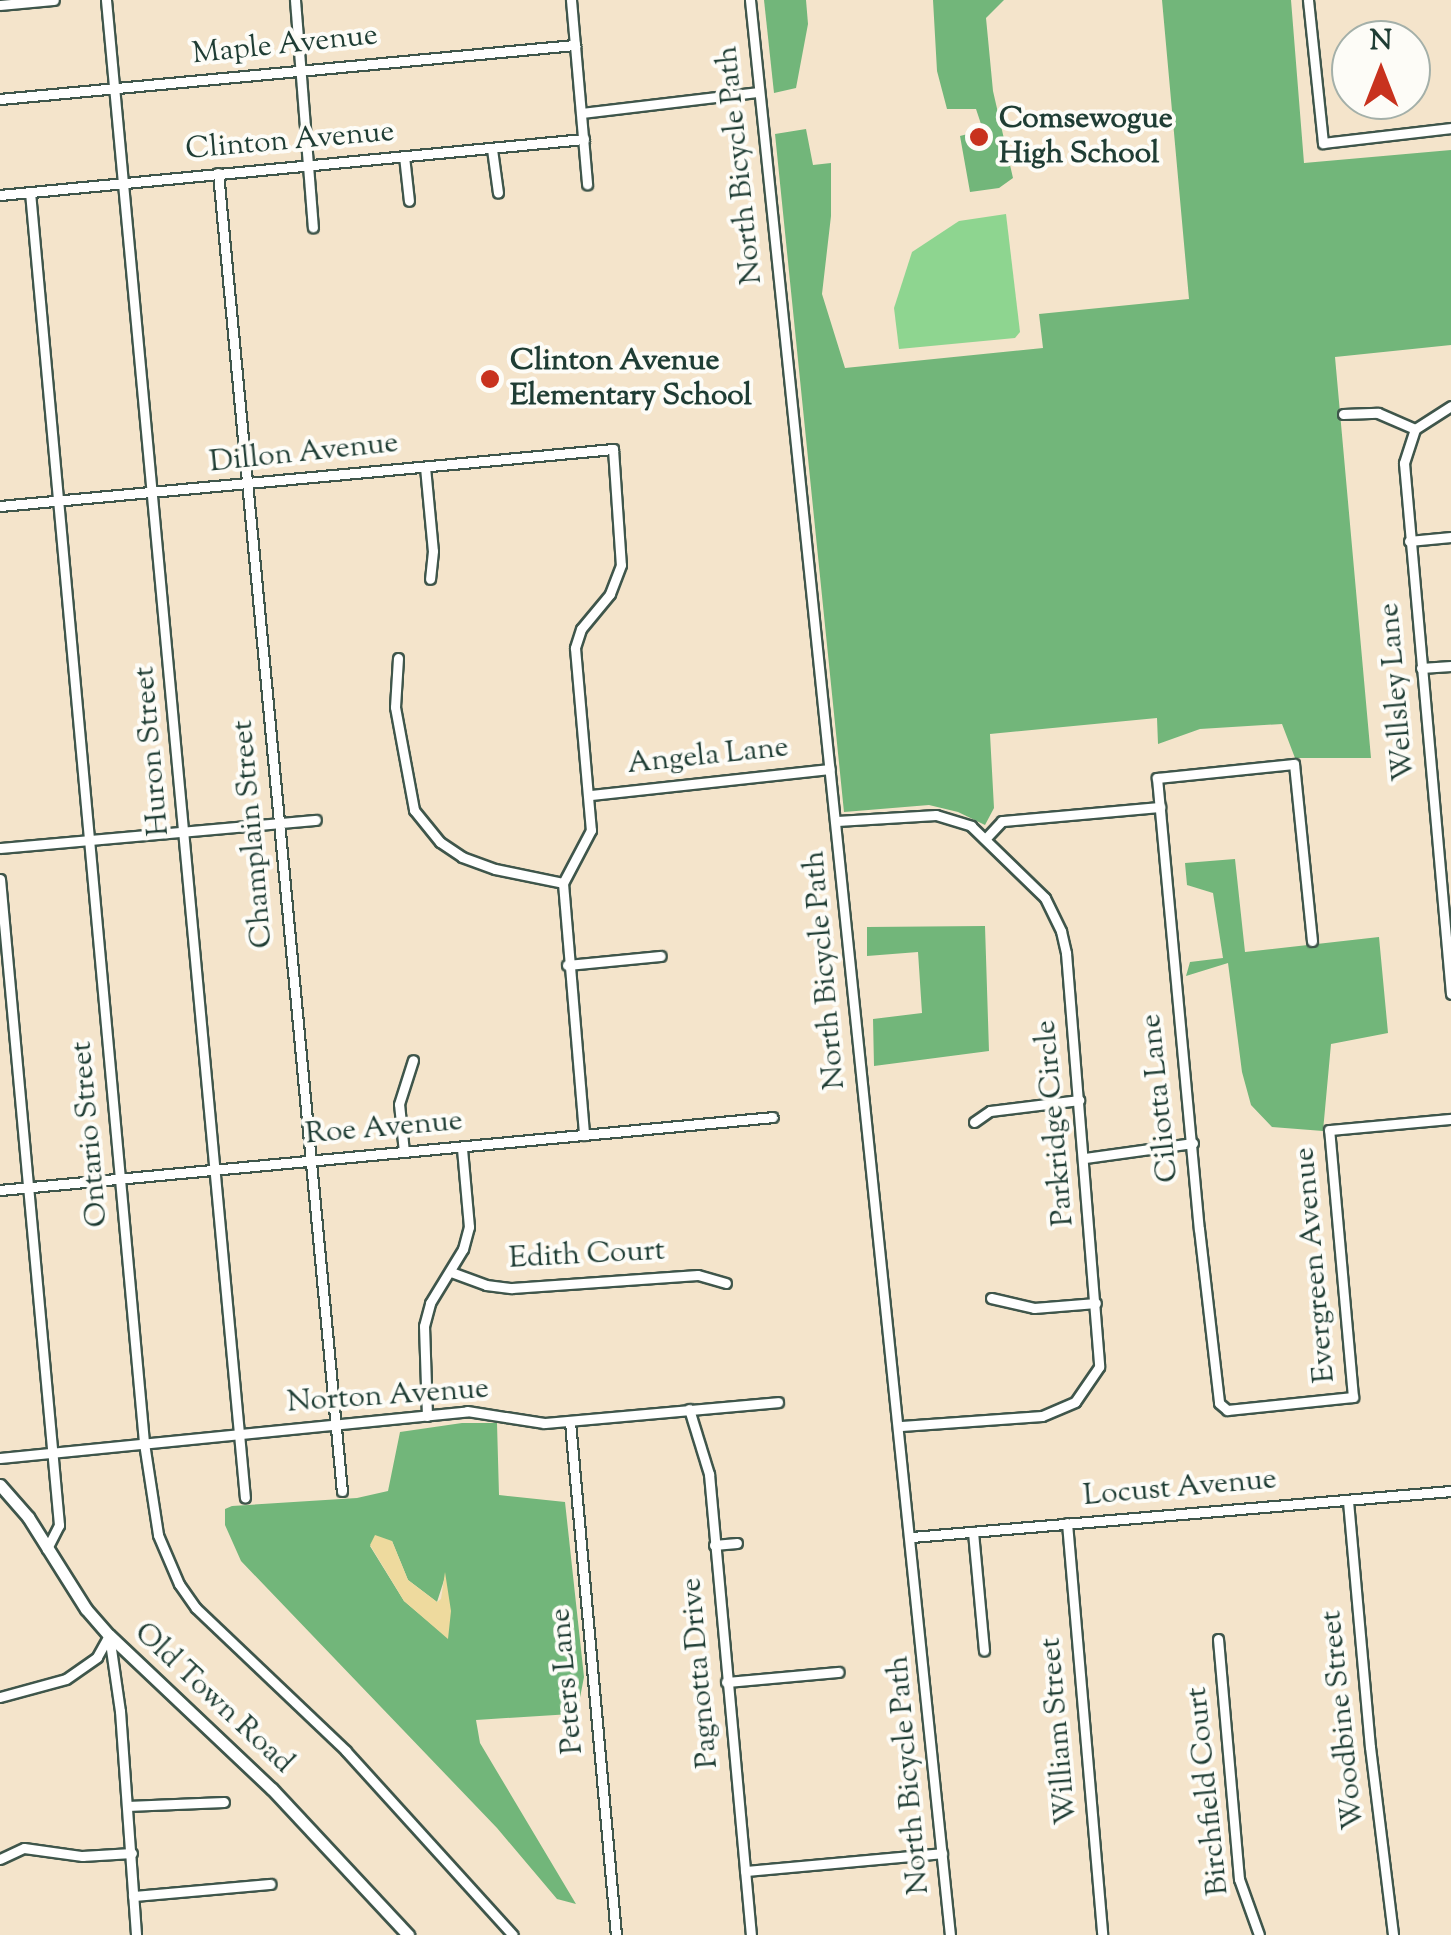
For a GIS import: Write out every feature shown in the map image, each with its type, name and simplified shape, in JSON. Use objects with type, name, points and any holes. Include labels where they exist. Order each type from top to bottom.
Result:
[{"type":"main road","name":"Old Town Road","points":[[0,1485],[48,1548],[86,1609],[272,1789],[408,1935]]},
{"type":"street","points":[[0,5],[54,0]]},
{"type":"street","name":"Huron Street","points":[[106,0],[245,1498]]},
{"type":"street","points":[[295,0],[313,226]]},
{"type":"street","points":[[571,0],[587,184]]},
{"type":"street","name":"North Bicycle Path","points":[[750,0],[876,1225],[912,1537],[950,1935]]},
{"type":"street","points":[[1308,0],[1322,143],[1451,128]]},
{"type":"street","name":"Maple Avenue","points":[[0,100],[300,68],[575,45]]},
{"type":"street","points":[[582,112],[759,92]]},
{"type":"street","name":"Clinton Avenue","points":[[0,195],[584,139]]},
{"type":"street","points":[[492,148],[498,193]]},
{"type":"street","points":[[404,156],[409,201]]},
{"type":"street","name":"Champlain Street","points":[[218,173],[308,1162],[342,1491]]},
{"type":"street","name":"Ontario Street","points":[[30,192],[144,1443],[158,1535],[179,1584],[196,1608],[346,1750],[429,1848],[496,1912],[513,1935]]},
{"type":"street","points":[[1343,414],[1378,413],[1415,429],[1451,406]]},
{"type":"street","name":"Wellsley Lane","points":[[1415,429],[1404,464],[1451,994]]},
{"type":"street","name":"Dillon Avenue","points":[[0,506],[613,449],[621,566],[610,594],[585,622],[576,648],[591,794]]},
{"type":"street","points":[[425,467],[433,551],[430,578]]},
{"type":"street","points":[[1410,541],[1451,538]]},
{"type":"street","points":[[398,658],[394,706],[414,810],[440,842],[462,856],[495,870],[563,882]]},
{"type":"street","points":[[1421,668],[1451,666]]},
{"type":"street","name":"Ciliotta Lane","points":[[1227,1410],[1220,1403],[1157,778],[1294,764],[1312,941]]},
{"type":"street","name":"Angela Lane","points":[[591,794],[830,770]]},
{"type":"street","points":[[584,1135],[563,882],[591,830],[591,794]]},
{"type":"street","points":[[986,837],[1002,821],[1160,807]]},
{"type":"street","points":[[1435,814],[1451,813]]},
{"type":"street","name":"Parkridge Circle","points":[[837,822],[936,814],[955,818],[986,837],[1045,898],[1062,930],[1080,1100],[1099,1367],[1075,1402],[1042,1416],[900,1426]]},
{"type":"street","points":[[0,848],[316,820]]},
{"type":"street","points":[[0,879],[59,1525],[48,1548]]},
{"type":"street","points":[[567,966],[661,956]]},
{"type":"street","points":[[404,1152],[400,1104],[413,1060]]},
{"type":"street","points":[[974,1122],[990,1110],[1080,1100]]},
{"type":"street","name":"Roe Avenue","points":[[0,1190],[773,1118]]},
{"type":"street","name":"Evergreen Avenue","points":[[1227,1410],[1353,1397],[1330,1130],[1451,1118]]},
{"type":"street","points":[[1085,1158],[1192,1143]]},
{"type":"street","points":[[428,1416],[424,1326],[430,1303],[450,1272],[469,1226],[462,1148]]},
{"type":"street","name":"Edith Court","points":[[450,1272],[512,1288],[698,1275],[726,1284]]},
{"type":"street","points":[[990,1298],[1034,1308],[1096,1303]]},
{"type":"street","name":"Norton Avenue","points":[[0,1458],[428,1416],[489,1412],[530,1422],[570,1422],[778,1402]]},
{"type":"street","name":"Pagnotta Drive","points":[[690,1409],[709,1474],[751,1935]]},
{"type":"street","name":"Peters Lane","points":[[570,1422],[616,1935]]},
{"type":"street","name":"Locust Avenue","points":[[912,1537],[1451,1491]]},
{"type":"street","name":"Woodbine Street","points":[[1348,1500],[1370,1747],[1393,1935]]},
{"type":"street","name":"William Street","points":[[1067,1523],[1102,1935]]},
{"type":"street","points":[[973,1532],[984,1650]]},
{"type":"street","points":[[714,1545],[737,1543]]},
{"type":"street","points":[[0,1697],[66,1678],[96,1657],[110,1635]]},
{"type":"street","points":[[110,1635],[132,1853],[136,1935]]},
{"type":"street","name":"Birchfield Court","points":[[1218,1638],[1239,1880],[1259,1935]]},
{"type":"street","points":[[726,1682],[835,1672]]},
{"type":"street","points":[[127,1806],[224,1802]]},
{"type":"street","points":[[0,1860],[24,1848],[82,1856],[132,1853]]},
{"type":"street","points":[[745,1871],[942,1853]]},
{"type":"street","points":[[133,1896],[270,1884]]},
{"type":"green space","points":[[764,0],[806,0],[808,24],[796,88],[774,93]]},
{"type":"green space","points":[[933,0],[1004,0],[986,18],[993,91],[1013,178],[999,188],[970,192],[960,136],[983,130],[976,109],[947,109],[937,71]]},
{"type":"green space","points":[[1162,0],[1291,0],[1304,163],[1451,150],[1451,345],[1335,357],[1371,758],[1295,758],[1282,724],[1200,729],[1158,744],[1157,718],[990,734],[994,808],[985,825],[958,812],[929,805],[844,812],[775,134],[806,129],[813,165],[831,163],[831,216],[822,294],[845,368],[1043,348],[1039,314],[1189,299]]},
{"type":"green space","points":[[1006,214],[1020,332],[1015,338],[899,349],[894,308],[912,252],[959,221]]},
{"type":"green space","points":[[1235,859],[1245,952],[1379,937],[1388,1033],[1331,1044],[1323,1131],[1272,1127],[1251,1105],[1242,1072],[1228,963],[1186,976],[1190,962],[1223,958],[1213,893],[1187,885],[1185,863]]},
{"type":"green space","points":[[985,926],[989,1051],[874,1066],[873,1019],[922,1013],[918,952],[867,956],[867,927]]},
{"type":"green space","points":[[462,1423],[497,1423],[499,1495],[565,1502],[584,1677],[578,1708],[571,1714],[476,1720],[480,1743],[576,1904],[557,1899],[497,1828],[241,1561],[225,1525],[225,1509],[232,1506],[357,1498],[388,1491],[400,1432]],"holes":[[[392,1541],[408,1580],[437,1602],[445,1577],[448,1638],[404,1601],[370,1546]]]},
{"type":"sand","points":[[375,1535],[392,1541],[408,1580],[437,1602],[441,1599],[445,1572],[451,1611],[448,1639],[404,1601],[370,1545]]},
{"type":"place","name":"Comsewogue High School","points":[[979,137]]},
{"type":"place","name":"Clinton Avenue Elementary School","points":[[490,379]]}]
